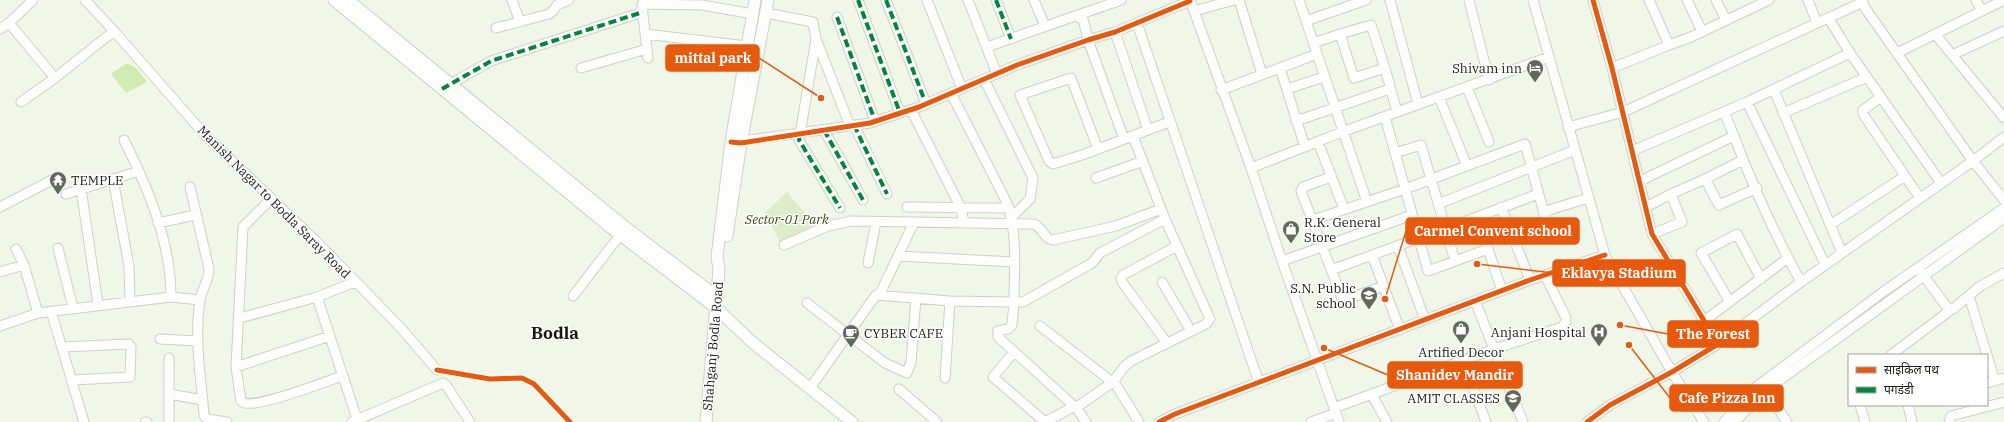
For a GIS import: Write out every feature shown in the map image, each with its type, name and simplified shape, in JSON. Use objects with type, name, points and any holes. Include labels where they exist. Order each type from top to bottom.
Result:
[{"type":"main road","points":[[334,0],[521,143],[625,227],[716,296]]},
{"type":"main road","points":[[348,0],[620,235],[715,307],[752,342],[852,422]]},
{"type":"main road","name":"Shahganj Bodla Road","points":[[706,422],[719,269],[717,257],[736,142],[747,46],[755,0]]},
{"type":"main road","name":"Shahganj Bodla Road","points":[[736,142],[768,0]]},
{"type":"street","points":[[0,29],[9,23],[33,0]]},
{"type":"street","name":"Manish Nagar to Bodla Saray Road","points":[[85,0],[205,135],[271,198],[400,327],[437,370]]},
{"type":"street","points":[[512,0],[520,22]]},
{"type":"street","points":[[496,28],[549,14],[557,5],[569,0]]},
{"type":"street","points":[[858,0],[900,113]]},
{"type":"street","points":[[886,0],[926,104]]},
{"type":"street","points":[[926,0],[962,89]]},
{"type":"street","points":[[968,0],[997,74]]},
{"type":"street","points":[[996,0],[1011,39]]},
{"type":"street","points":[[1034,0],[1045,26]]},
{"type":"street","points":[[987,47],[1121,0]]},
{"type":"street","points":[[1194,11],[1234,0]]},
{"type":"street","points":[[1239,0],[1262,74]]},
{"type":"street","points":[[1299,0],[1342,132],[1367,202]]},
{"type":"street","points":[[1390,0],[1418,104]]},
{"type":"street","points":[[1469,0],[1489,80]]},
{"type":"street","points":[[1533,0],[1605,255],[1672,372],[1704,422]]},
{"type":"street","points":[[1593,0],[1612,68],[1652,234],[1718,344]]},
{"type":"street","points":[[1649,0],[1669,45]]},
{"type":"street","points":[[1688,0],[1702,31]]},
{"type":"street","points":[[1716,0],[1726,20]]},
{"type":"street","points":[[1612,68],[1702,31],[1769,0]]},
{"type":"street","points":[[1808,0],[1817,23]]},
{"type":"street","points":[[1976,0],[1982,11]]},
{"type":"street","points":[[1897,53],[2004,0]]},
{"type":"street","points":[[736,142],[852,126],[911,110],[984,79],[1088,40],[1115,32],[1190,1],[1221,90],[1251,168],[1339,422]]},
{"type":"street","points":[[1306,21],[1361,1]]},
{"type":"street","points":[[1568,127],[1623,112],[1817,23],[1829,19],[1862,1],[1973,161],[2004,200]]},
{"type":"street","points":[[581,68],[647,53],[642,5]]},
{"type":"street","points":[[446,86],[491,61],[642,5],[702,5],[753,14]]},
{"type":"street","points":[[766,13],[811,20],[814,24],[816,39],[852,126],[887,194]]},
{"type":"street","points":[[1078,15],[1083,19],[1088,40],[1124,139]]},
{"type":"street","points":[[836,17],[875,121]]},
{"type":"street","points":[[1829,19],[1850,53],[1941,183]]},
{"type":"street","points":[[1137,22],[1259,383]]},
{"type":"street","points":[[9,23],[55,78]]},
{"type":"street","points":[[1313,43],[1371,25],[1397,112]]},
{"type":"street","points":[[21,102],[55,78],[114,31]]},
{"type":"street","points":[[1952,55],[2004,31]]},
{"type":"street","points":[[1115,32],[1148,130]]},
{"type":"street","points":[[645,34],[747,46]]},
{"type":"street","points":[[1340,34],[1354,78],[1385,68]]},
{"type":"street","points":[[1935,34],[2004,118]]},
{"type":"street","points":[[816,39],[799,140],[840,208]]},
{"type":"street","points":[[1632,151],[1774,90],[1850,53]]},
{"type":"street","points":[[1221,90],[1317,54]]},
{"type":"street","points":[[1251,168],[1342,132],[1549,57]]},
{"type":"street","points":[[1280,68],[1305,147]]},
{"type":"street","points":[[1287,89],[1324,77]]},
{"type":"street","points":[[1783,113],[1867,77]]},
{"type":"street","points":[[1098,149],[1071,78],[1020,95],[1051,163],[1056,163],[1098,149],[1170,122]]},
{"type":"street","points":[[784,245],[833,224],[851,221],[964,223],[1011,216],[1030,199],[1033,178],[984,79]]},
{"type":"street","points":[[1467,87],[1489,142]]},
{"type":"street","points":[[1296,121],[1390,89]]},
{"type":"street","points":[[1774,90],[1842,253]]},
{"type":"street","points":[[951,93],[1011,216],[1014,262],[1014,302],[1012,325],[1008,329],[998,332],[997,335],[1075,407],[1086,422]]},
{"type":"street","points":[[1439,97],[1467,166]]},
{"type":"street","points":[[1881,97],[1863,110],[1863,114],[1920,198]]},
{"type":"street","points":[[1747,102],[1825,264]]},
{"type":"street","points":[[911,110],[961,208],[964,223]]},
{"type":"street","points":[[1724,112],[1743,160],[1788,258],[1802,282]]},
{"type":"street","points":[[1385,117],[1428,271],[1488,249]]},
{"type":"street","points":[[824,130],[863,200]]},
{"type":"street","points":[[1014,352],[993,377],[1045,422],[1075,407],[1113,382],[1124,367],[1131,361],[1209,322],[1210,317],[1165,219],[1133,136]]},
{"type":"street","points":[[1640,181],[1734,136]]},
{"type":"street","points":[[1587,422],[1597,419],[1610,405],[1672,372],[1718,344],[1825,264],[2004,138]]},
{"type":"street","points":[[124,140],[139,170],[158,223],[170,271],[171,297]]},
{"type":"street","points":[[1318,142],[1344,209]]},
{"type":"street","points":[[1313,220],[1405,189],[1525,144],[1547,224],[1513,238]]},
{"type":"street","points":[[1395,153],[1421,145],[1454,261]]},
{"type":"street","points":[[1438,204],[1575,150]]},
{"type":"street","points":[[1646,207],[1743,160]]},
{"type":"street","points":[[1096,178],[1143,161]]},
{"type":"street","points":[[66,194],[139,170]]},
{"type":"street","points":[[1830,225],[1905,176]]},
{"type":"street","points":[[1331,177],[1301,189],[1342,299],[1384,286]]},
{"type":"street","points":[[0,207],[54,179]]},
{"type":"street","points":[[113,179],[129,266],[130,301]]},
{"type":"street","points":[[1705,179],[1719,205],[1757,188]]},
{"type":"street","points":[[190,187],[209,269],[209,276],[200,300],[198,341],[205,420],[227,422]]},
{"type":"street","points":[[81,189],[98,304]]},
{"type":"street","points":[[1445,229],[1538,194]]},
{"type":"street","points":[[1652,234],[1682,222],[1671,194]]},
{"type":"street","points":[[271,198],[244,227],[236,367],[241,400],[246,404],[267,401],[342,376]]},
{"type":"street","points":[[1543,212],[1588,198]]},
{"type":"street","points":[[907,207],[961,208],[1011,216],[1035,224],[1048,239],[1053,240],[1116,226],[1161,209]]},
{"type":"street","points":[[1502,207],[1530,280]]},
{"type":"street","points":[[1724,422],[1752,390],[1918,268],[2004,208]]},
{"type":"street","points":[[1282,261],[1412,215]]},
{"type":"street","points":[[158,223],[197,216]]},
{"type":"street","points":[[1477,217],[1502,291]]},
{"type":"street","points":[[1735,422],[1762,393],[2004,218]]},
{"type":"street","points":[[880,294],[950,300],[1023,302],[1092,263],[1100,253],[1165,219]]},
{"type":"street","points":[[868,263],[876,222]]},
{"type":"street","points":[[810,388],[873,298],[880,294],[914,222]]},
{"type":"street","points":[[1730,302],[1701,253],[1736,234],[1761,279]]},
{"type":"street","points":[[573,296],[620,235]]},
{"type":"street","points":[[1331,270],[1419,238]]},
{"type":"street","points":[[1167,343],[1122,282],[1121,278],[1177,246]]},
{"type":"street","points":[[1398,246],[1425,320]]},
{"type":"street","points":[[58,248],[73,308]]},
{"type":"street","points":[[16,249],[24,265],[38,313]]},
{"type":"street","points":[[1372,255],[1400,330]]},
{"type":"street","points":[[1159,422],[1170,420],[1318,360],[1530,280],[1605,255]]},
{"type":"street","points":[[898,256],[1014,262]]},
{"type":"street","points":[[1704,321],[1788,258]]},
{"type":"street","points":[[0,272],[24,265]]},
{"type":"street","points":[[1918,268],[1946,308],[1949,310],[1952,309]]},
{"type":"street","points":[[1892,354],[1979,287],[2004,273]]},
{"type":"street","points":[[1311,422],[1335,410],[1463,360],[1565,325],[1566,318],[1546,275]]},
{"type":"street","points":[[240,318],[317,297],[355,282]]},
{"type":"street","points":[[1162,282],[1191,331]]},
{"type":"street","points":[[1969,296],[1987,354]]},
{"type":"street","points":[[0,326],[38,313],[98,304],[171,297],[200,300]]},
{"type":"street","points":[[317,297],[355,421],[443,383],[446,385],[470,422]]},
{"type":"street","points":[[808,304],[848,333],[885,363],[908,373],[914,337],[916,298]]},
{"type":"street","points":[[945,378],[950,300]]},
{"type":"street","points":[[1474,301],[1523,422]]},
{"type":"street","points":[[51,311],[84,422]]},
{"type":"street","points":[[1040,326],[1113,382],[1120,389],[1139,422]]},
{"type":"street","points":[[236,367],[330,336]]},
{"type":"street","points":[[160,339],[198,341]]},
{"type":"street","points":[[62,348],[129,344],[131,346],[130,377],[72,380]]},
{"type":"street","points":[[169,358],[169,422]]},
{"type":"street","points":[[1463,360],[1486,422]]},
{"type":"street","points":[[1988,362],[1991,382],[2004,378]]},
{"type":"street","points":[[899,389],[937,422]]},
{"type":"street","points":[[169,394],[203,400]]},
{"type":"street","points":[[1372,395],[1387,422]]},
{"type":"street","points":[[1949,422],[1951,416],[2004,402]]},
{"type":"street","points":[[1860,406],[1864,422]]},
{"type":"street","points":[[1908,406],[1912,422]]},
{"type":"street","points":[[1777,407],[1787,422]]},
{"type":"green space","name":"Sector-01 Park","points":[[787,192],[815,225],[780,243],[765,213]]},
{"type":"shaded area","points":[[127,63],[136,68],[147,82],[126,93],[111,74]]},
{"type":"marked path","points":[[858,0],[900,113]]},
{"type":"marked path","points":[[886,0],[926,104]]},
{"type":"marked path","points":[[996,0],[1011,39]]},
{"type":"marked path","points":[[442,89],[491,61],[643,12]]},
{"type":"marked path","points":[[837,17],[875,121]]},
{"type":"marked path","points":[[854,125],[887,194]]},
{"type":"marked path","points":[[824,130],[863,200]]},
{"type":"marked path","points":[[800,134],[799,140],[840,208]]},
{"type":"cycle path","points":[[1587,422],[1610,405],[1672,372],[1718,344],[1652,234],[1612,68],[1593,0]]},
{"type":"cycle path","points":[[731,142],[741,143],[870,123],[919,107],[1017,65],[1115,32],[1190,1]]},
{"type":"cycle path","points":[[1159,422],[1175,414],[1530,280],[1605,255]]},
{"type":"cycle path","points":[[437,370],[490,379],[522,378],[534,384],[570,422]]},
{"type":"place","name":"Shivam inn","points":[[1535,83]]},
{"type":"place","name":"mittal park","points":[[821,98]]},
{"type":"place","name":"TEMPLE","points":[[58,195]]},
{"type":"place","name":"R.K. General Store","points":[[1291,244]]},
{"type":"place","name":"Eklavya Stadium","points":[[1477,264]]},
{"type":"place","name":"Carmel Convent school","points":[[1385,299]]},
{"type":"place","name":"S.N. Public school","points":[[1369,310]]},
{"type":"place","name":"The Forest","points":[[1620,325]]},
{"type":"place","name":"Artified Decor","points":[[1461,344]]},
{"type":"place","name":"Cafe Pizza Inn","points":[[1629,345]]},
{"type":"place","name":"Anjani Hospital","points":[[1599,347]]},
{"type":"place","name":"CYBER CAFE","points":[[851,348]]},
{"type":"place","name":"Shanidev Mandir","points":[[1324,348]]},
{"type":"place","name":"AMIT CLASSES","points":[[1513,413]]},
{"type":"district","name":"Bodla","points":[[555,333]]}]
